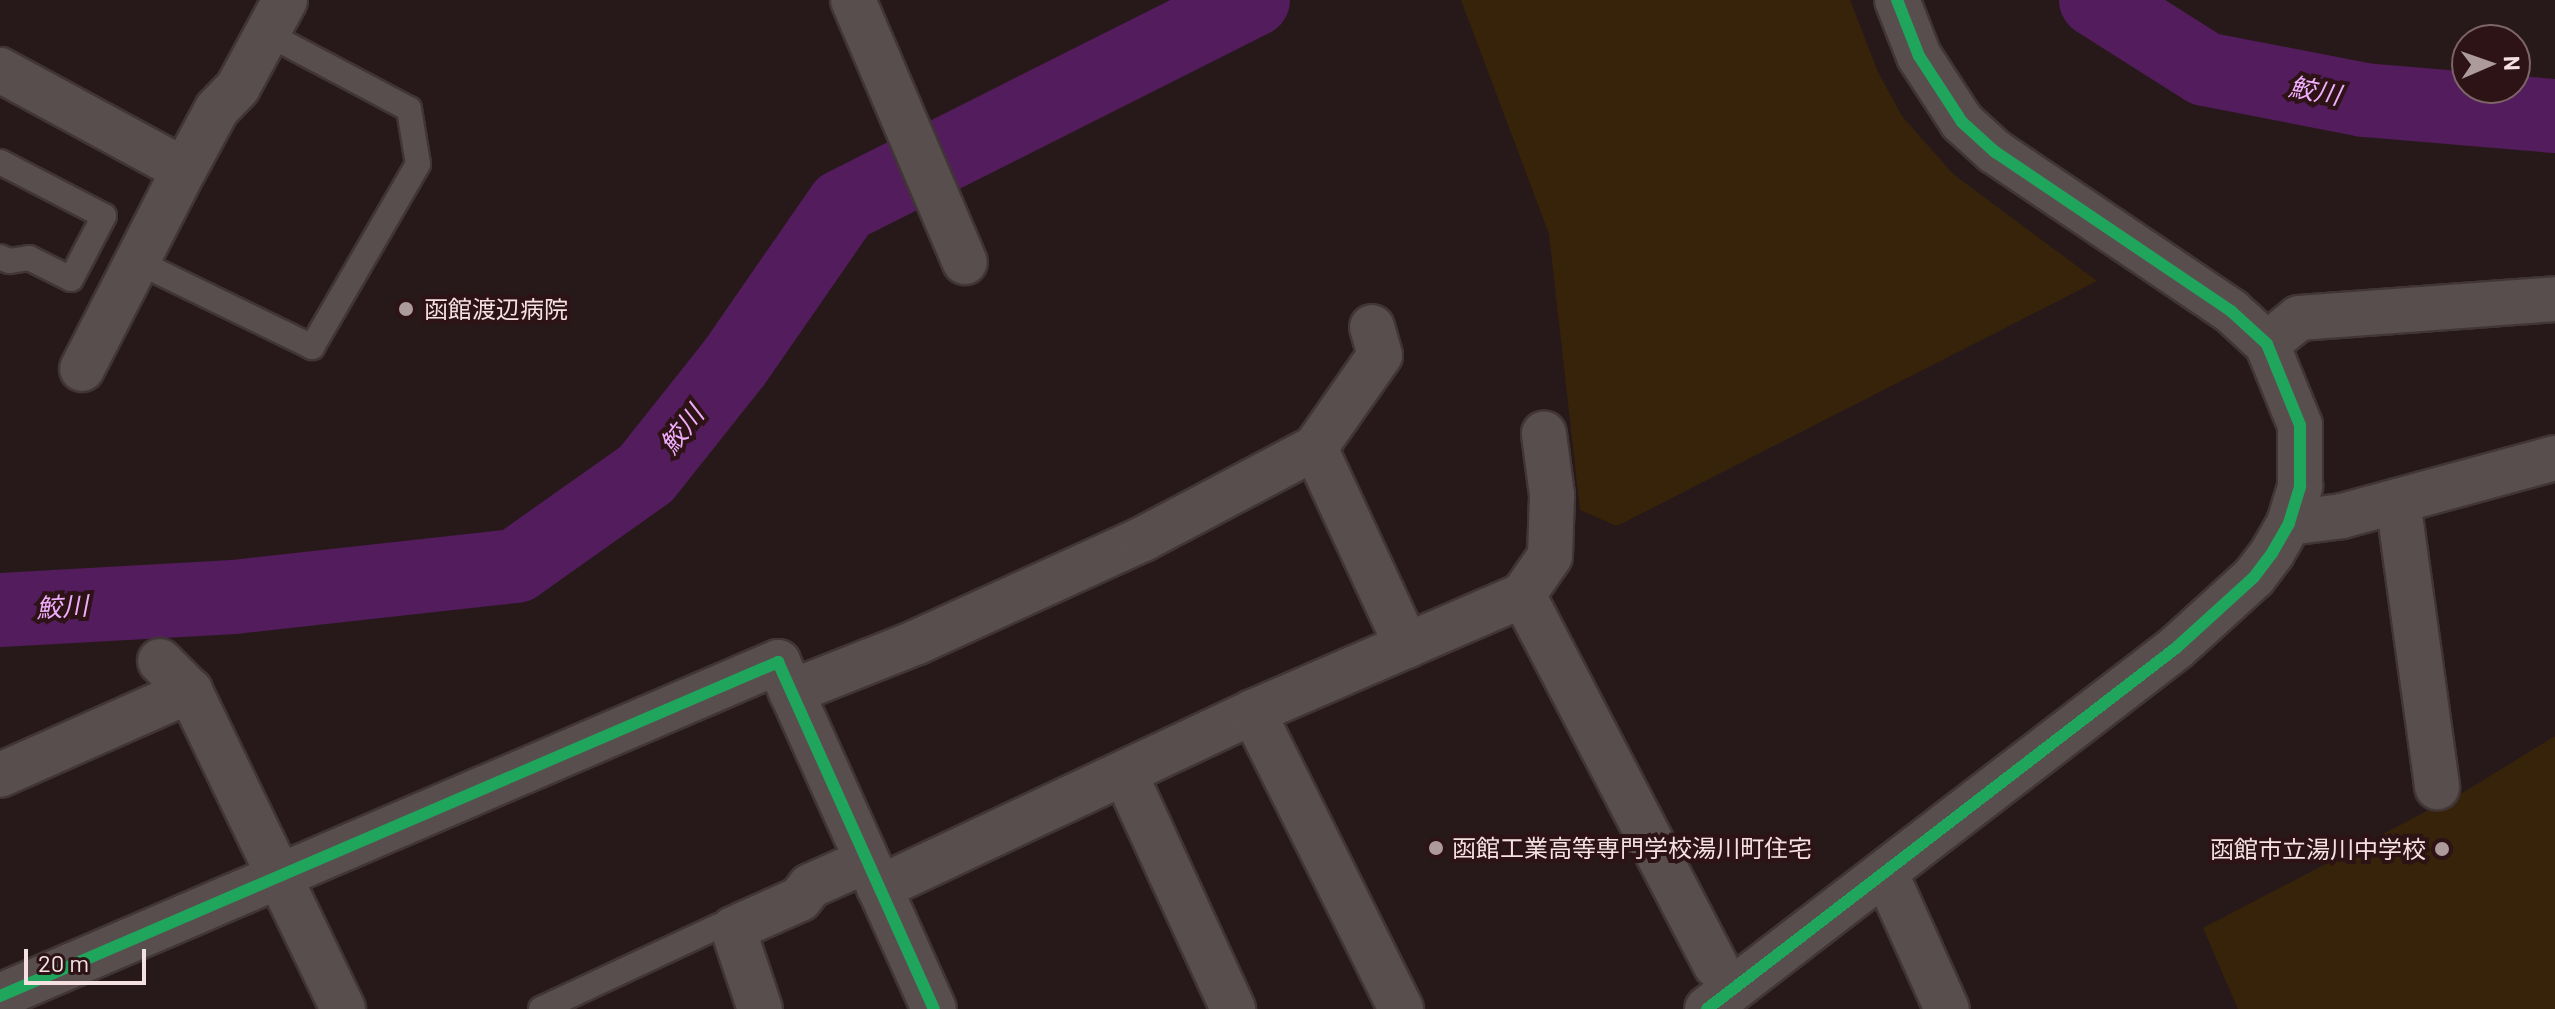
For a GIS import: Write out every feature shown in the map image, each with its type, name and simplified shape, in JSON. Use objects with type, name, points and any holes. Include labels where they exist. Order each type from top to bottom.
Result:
[{"type":"street","points":[[853,0],[965,262]]},
{"type":"street","points":[[1707,1009],[2176,648],[2254,577],[2289,523],[2300,486],[2300,425],[2267,344],[2231,311],[1995,152],[1962,122],[1919,56],[1897,0]]},
{"type":"street","points":[[82,369],[217,109],[238,87],[274,16]]},
{"type":"street","points":[[0,70],[184,170]]},
{"type":"street","points":[[2267,344],[2299,318],[2555,299]]},
{"type":"street","points":[[791,692],[917,642],[1143,539],[1315,448],[1380,355],[1372,327]]},
{"type":"street","points":[[760,1009],[733,929],[800,899],[810,886],[873,874],[1125,774],[1253,712],[1523,595],[1550,556],[1552,495],[1544,434]]},
{"type":"street","points":[[1315,448],[1407,646]]},
{"type":"street","points":[[2289,523],[2342,516],[2555,458]]},
{"type":"street","points":[[2398,501],[2437,787]]},
{"type":"street","points":[[1523,595],[1716,966]]},
{"type":"street","points":[[160,661],[190,691],[343,1009]]},
{"type":"street","points":[[0,996],[778,662],[934,1009]]},
{"type":"street","points":[[0,775],[190,691]]},
{"type":"street","points":[[1253,712],[1401,1009]]},
{"type":"street","points":[[1125,774],[1233,1009]]},
{"type":"street","points":[[1885,872],[1947,1009]]},
{"type":"lane","points":[[138,262],[312,347],[418,164],[409,109],[274,16]]},
{"type":"lane","points":[[0,162],[104,216],[71,279],[29,258],[9,261],[0,257]]},
{"type":"lane","points":[[541,1009],[719,926],[733,929]]},
{"type":"shaded area","points":[[1461,0],[1850,0],[1878,72],[1902,116],[1953,174],[2097,281],[1617,526],[1580,510],[1549,234]]},
{"type":"shaded area","name":"函館市立湯川中学校","points":[[2555,736],[2555,1009],[2238,1009],[2203,928],[2469,789]]},
{"type":"waterway","name":"鮫川","points":[[0,610],[234,597],[516,566],[646,474],[735,362],[843,206],[1253,0]]},
{"type":"waterway","name":"鮫川","points":[[2096,0],[2205,69],[2364,100],[2555,116]]},
{"type":"cycle path","points":[[1707,1009],[2176,648],[2254,577],[2289,523],[2300,486],[2300,425],[2267,344],[2231,311],[1995,152],[1962,122],[1919,56],[1897,0]]},
{"type":"cycle path","points":[[0,996],[778,662],[934,1009]]},
{"type":"place","name":"函館渡辺病院","points":[[406,309]]},
{"type":"place","name":"函館工業高等専門学校湯川町住宅","points":[[1436,848]]},
{"type":"place","name":"函館市立湯川中学校","points":[[2442,849]]}]
